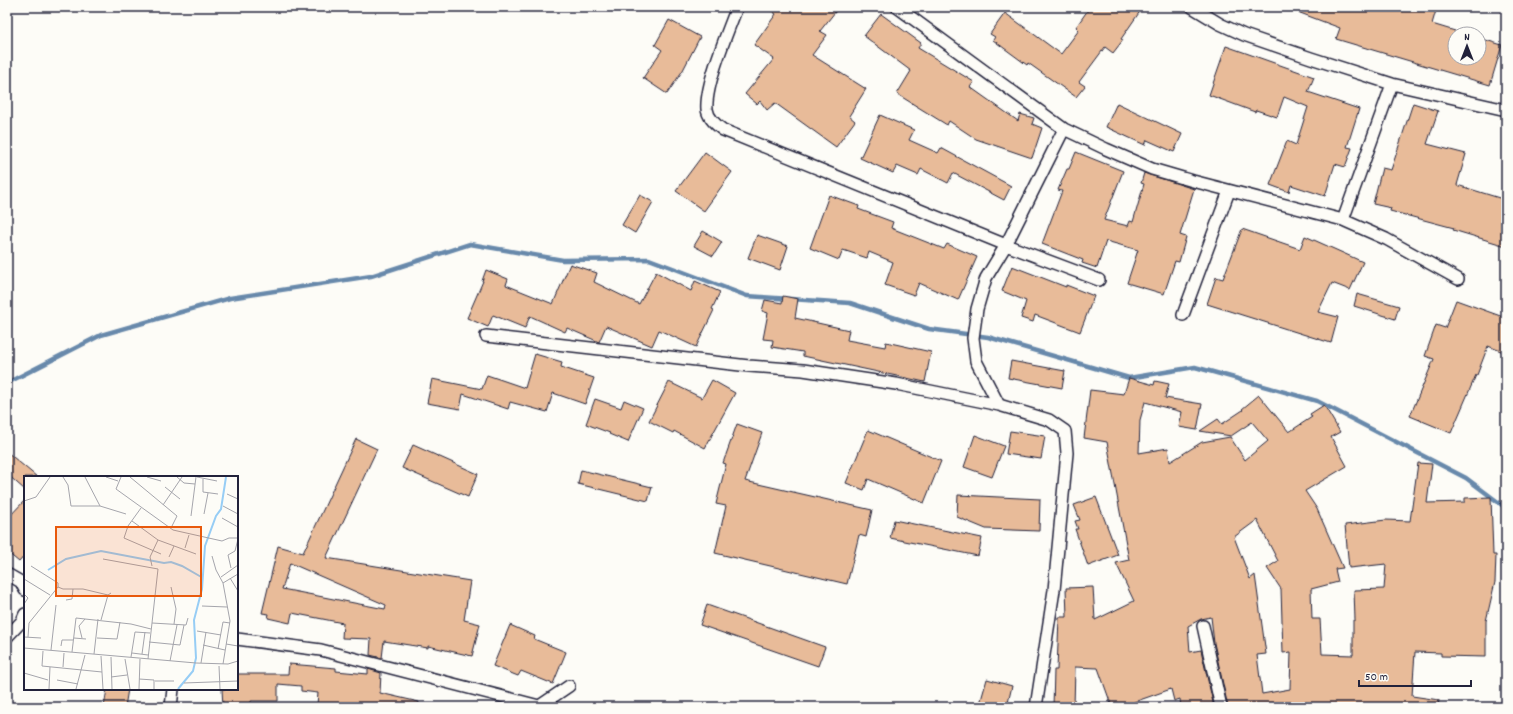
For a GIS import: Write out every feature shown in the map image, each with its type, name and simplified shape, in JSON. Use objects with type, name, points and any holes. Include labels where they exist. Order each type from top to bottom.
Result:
[{"type":"street","points":[[737,7],[710,86],[707,109],[713,122],[723,130],[1006,245],[1099,280]]},
{"type":"street","points":[[897,7],[1064,129],[1152,169],[1229,191],[1287,204],[1343,220],[1386,239],[1458,279]]},
{"type":"street","points":[[1197,8],[1220,24],[1244,35],[1392,84],[1506,110]]},
{"type":"street","points":[[1343,220],[1392,84]]},
{"type":"street","points":[[999,405],[976,361],[973,334],[986,278],[1006,245],[1064,129]]},
{"type":"street","points":[[1183,315],[1229,191]]},
{"type":"street","points":[[486,336],[803,370],[896,384],[999,405],[1049,420],[1065,431],[1067,453],[1054,590],[1036,707]]},
{"type":"street","points":[[7,574],[21,582],[24,588]]},
{"type":"street","points":[[7,637],[24,619]]},
{"type":"street","points":[[1203,626],[1221,707]]},
{"type":"street","points":[[238,639],[321,650],[539,707],[569,686]]},
{"type":"street","points":[[171,707],[173,690]]},
{"type":"building","points":[[766,7],[839,7],[820,31],[827,35],[812,55],[866,89],[849,116],[855,121],[836,147],[775,103],[767,110],[760,101],[757,104],[745,94],[774,59],[754,45],[776,14]]},
{"type":"building","points":[[1090,7],[1143,7],[1121,39],[1123,40],[1113,53],[1105,47],[1079,82],[1085,86],[1076,97],[1028,63],[1027,65],[993,40],[995,37],[990,34],[1005,13],[1061,54],[1079,30],[1076,27]]},
{"type":"building","points":[[1437,7],[1432,24],[1447,29],[1447,66],[1487,66],[1487,40],[1502,45],[1490,85],[1336,39],[1340,28],[1287,8]]},
{"type":"building","points":[[881,14],[921,43],[918,48],[974,82],[970,87],[1018,121],[1020,114],[1034,118],[1032,124],[1042,128],[1032,158],[976,139],[949,121],[947,125],[897,94],[911,71],[864,36]]},
{"type":"building","points":[[669,20],[700,37],[683,70],[667,94],[643,78],[662,50],[655,45]]},
{"type":"building","points":[[1226,46],[1314,77],[1308,92],[1359,109],[1347,147],[1352,148],[1345,167],[1335,164],[1325,196],[1291,185],[1289,192],[1270,185],[1287,141],[1296,145],[1308,107],[1284,97],[1277,117],[1256,110],[1255,112],[1209,95]]},
{"type":"building","points":[[1117,103],[1182,134],[1174,152],[1147,140],[1145,145],[1106,127]]},
{"type":"building","points":[[1413,103],[1438,111],[1427,144],[1466,154],[1457,185],[1506,200],[1506,246],[1453,230],[1454,228],[1390,211],[1391,208],[1373,204],[1382,168],[1391,170]]},
{"type":"building","points":[[880,115],[914,130],[909,140],[938,153],[941,148],[1011,186],[1004,200],[953,173],[948,183],[921,169],[918,175],[897,166],[893,173],[860,158]]},
{"type":"building","points":[[705,152],[732,172],[704,211],[676,191]]},
{"type":"building","points":[[1076,152],[1123,171],[1104,220],[1128,226],[1130,221],[1133,222],[1144,184],[1141,183],[1144,173],[1194,189],[1180,235],[1186,237],[1179,262],[1175,261],[1164,294],[1127,283],[1138,250],[1106,241],[1097,268],[1082,263],[1083,260],[1042,244],[1062,191],[1058,190]]},
{"type":"building","points":[[640,195],[653,202],[635,233],[622,225]]},
{"type":"building","points":[[829,195],[859,206],[858,209],[893,222],[891,228],[944,249],[947,244],[977,257],[958,300],[919,283],[914,295],[885,285],[893,262],[869,252],[867,258],[843,250],[839,260],[810,248]]},
{"type":"building","points":[[1242,229],[1300,249],[1305,236],[1363,262],[1350,290],[1332,283],[1318,312],[1338,317],[1331,343],[1207,304],[1216,277],[1223,279]]},
{"type":"building","points":[[703,231],[722,242],[713,256],[694,246]]},
{"type":"building","points":[[757,235],[788,246],[780,270],[748,258]]},
{"type":"building","points":[[570,264],[597,273],[594,282],[639,304],[656,272],[691,291],[695,281],[720,292],[712,309],[714,310],[696,347],[659,330],[652,346],[606,326],[599,342],[567,328],[565,332],[530,316],[525,328],[493,315],[488,327],[467,318],[483,281],[486,270],[508,279],[506,285],[553,304]]},
{"type":"building","points":[[1012,266],[1094,296],[1080,332],[1035,315],[1033,322],[1021,318],[1026,301],[1002,291]]},
{"type":"building","points":[[1357,294],[1399,306],[1395,319],[1354,306]]},
{"type":"building","points":[[783,296],[798,299],[795,318],[849,330],[847,340],[885,347],[886,342],[931,352],[925,382],[803,356],[803,352],[772,347],[773,340],[763,339],[768,313],[762,311],[765,300],[782,303]]},
{"type":"building","points":[[1456,300],[1506,318],[1506,353],[1488,346],[1477,375],[1451,433],[1410,416],[1434,359],[1425,356],[1436,325],[1445,328]]},
{"type":"building","points":[[535,354],[562,362],[561,367],[594,378],[585,404],[553,393],[547,412],[510,402],[508,409],[463,394],[460,409],[427,403],[432,379],[482,389],[487,375],[525,388]]},
{"type":"building","points":[[1011,361],[1065,371],[1062,388],[1008,378]]},
{"type":"building","points":[[1129,378],[1154,385],[1155,381],[1169,384],[1165,398],[1202,404],[1197,430],[1179,427],[1182,412],[1145,402],[1140,420],[1139,453],[1168,448],[1170,462],[1202,442],[1230,437],[1245,460],[1268,441],[1252,422],[1231,436],[1200,431],[1218,419],[1222,424],[1243,410],[1242,409],[1259,395],[1289,432],[1312,417],[1310,414],[1324,405],[1340,432],[1331,437],[1347,466],[1305,491],[1317,509],[1343,568],[1335,569],[1338,582],[1311,589],[1312,619],[1320,619],[1322,654],[1353,655],[1353,620],[1355,620],[1354,590],[1384,589],[1386,564],[1349,568],[1345,525],[1386,520],[1410,521],[1418,463],[1432,464],[1427,503],[1465,502],[1465,498],[1491,497],[1493,555],[1496,555],[1495,582],[1486,621],[1486,657],[1441,656],[1441,653],[1415,652],[1412,696],[1439,700],[1438,707],[1228,707],[1214,643],[1211,617],[1201,619],[1188,626],[1190,652],[1201,650],[1214,707],[1181,707],[1180,699],[1174,701],[1171,689],[1134,702],[1136,707],[1112,707],[1098,668],[1075,667],[1074,707],[1053,707],[1054,670],[1057,670],[1059,617],[1067,617],[1066,588],[1093,587],[1095,620],[1134,601],[1116,563],[1129,560],[1107,442],[1084,438],[1090,390],[1124,394]],"holes":[[[1257,520],[1278,561],[1267,568],[1281,589],[1283,653],[1291,652],[1290,689],[1262,694],[1257,655],[1266,654],[1255,575],[1250,579],[1234,537]]]},
{"type":"building","points":[[712,380],[735,393],[705,448],[674,431],[673,433],[649,421],[669,382],[702,398]]},
{"type":"building","points":[[595,399],[621,408],[624,400],[643,408],[628,442],[586,424]]},
{"type":"building","points":[[737,424],[762,433],[745,481],[872,510],[866,537],[859,535],[847,584],[715,553],[726,506],[716,504],[726,464],[723,463]]},
{"type":"building","points":[[868,430],[941,461],[924,503],[868,479],[864,490],[846,483]]},
{"type":"building","points":[[1010,431],[1045,436],[1041,459],[1006,454]]},
{"type":"building","points":[[975,435],[1004,446],[992,477],[964,467]]},
{"type":"building","points":[[356,439],[377,449],[326,558],[470,581],[464,620],[480,624],[472,656],[428,646],[428,648],[384,641],[382,658],[370,655],[371,639],[342,638],[343,623],[292,613],[290,623],[268,618],[269,614],[262,613],[278,546],[303,553]],"holes":[[[290,563],[386,605],[385,609],[282,589]]]},
{"type":"building","points":[[413,445],[478,474],[468,497],[402,468]]},
{"type":"building","points":[[7,452],[36,476],[24,476],[24,489],[7,474]]},
{"type":"building","points":[[581,470],[652,487],[648,501],[578,484]]},
{"type":"building","points":[[958,495],[1040,499],[1039,531],[986,529],[957,517]]},
{"type":"building","points":[[1096,497],[1118,555],[1088,566],[1075,529],[1078,529],[1075,521],[1080,520],[1074,505]]},
{"type":"building","points":[[24,501],[24,556],[19,562],[7,552],[7,519]]},
{"type":"building","points":[[894,520],[982,538],[978,556],[890,538]]},
{"type":"building","points":[[707,605],[825,647],[818,666],[700,625]]},
{"type":"building","points":[[510,625],[535,636],[534,639],[566,652],[553,684],[521,671],[518,676],[493,666]]},
{"type":"building","points":[[289,664],[336,668],[336,671],[368,674],[368,669],[381,673],[380,693],[419,702],[418,707],[341,707],[317,705],[318,693],[301,691],[301,686],[278,684],[278,701],[251,701],[251,707],[223,707],[222,690],[238,690],[238,674],[288,674]]},
{"type":"building","points":[[987,679],[1012,686],[1007,707],[979,707]]},
{"type":"building","points":[[107,690],[128,690],[125,707],[104,707]]},
{"type":"waterway","points":[[7,383],[101,335],[230,298],[371,276],[470,244],[563,260],[649,259],[747,296],[850,303],[929,329],[988,337],[1129,378],[1195,367],[1317,401],[1466,478],[1506,508]]}]
